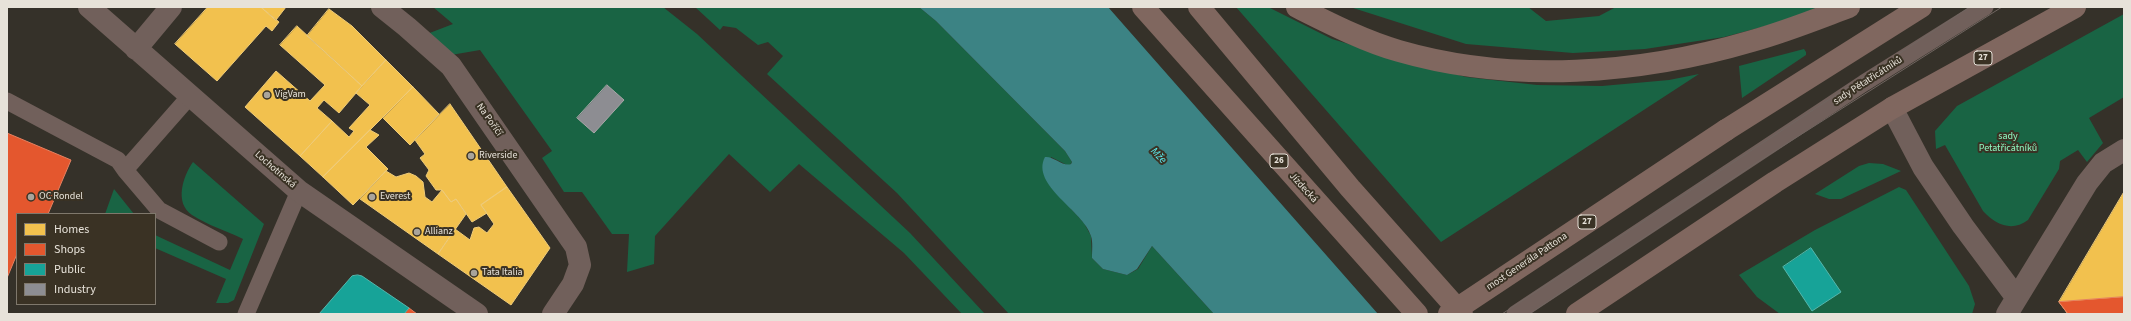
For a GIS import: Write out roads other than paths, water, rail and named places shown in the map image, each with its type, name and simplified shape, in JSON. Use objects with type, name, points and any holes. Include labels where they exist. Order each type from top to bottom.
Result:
[{"type":"main road","name":"Jízdecká","points":[[1143,7],[1417,314]]},
{"type":"main road","points":[[1199,7],[1350,188],[1462,314]]},
{"type":"main road","points":[[1297,7],[1356,35],[1398,51],[1445,62],[1491,68],[1542,71],[1597,69],[1678,59],[1752,41],[1849,7]]},
{"type":"main road","name":"most Generála Pattona","points":[[1449,314],[1726,130],[1922,7]]},
{"type":"main road","name":"27","points":[[1577,314],[1775,182],[1892,108],[2075,7]]},
{"type":"street","name":"Lochotínská","points":[[89,7],[299,191],[477,314]]},
{"type":"street","points":[[136,49],[171,7]]},
{"type":"street","name":"Na Poříčí","points":[[382,7],[408,27],[451,66],[576,247],[580,265],[572,284],[553,314]]},
{"type":"street","points":[[1892,108],[1923,167],[2011,305],[2087,183],[2102,163],[2124,150]]},
{"type":"lane","name":"sady Pětatřicátníků","points":[[1515,314],[1751,157],[1985,7]]},
{"type":"lane","points":[[125,170],[190,96]]},
{"type":"lane","points":[[7,101],[118,160],[158,210],[220,242]]},
{"type":"lane","points":[[246,314],[299,191]]},
{"type":"water","name":"Mže","points":[[919,7],[1108,7],[1378,314],[1214,314],[1152,246],[1137,269],[1127,275],[1103,269],[1092,258],[1092,238],[1086,227],[1079,217],[1051,188],[1045,178],[1042,167],[1045,157],[1052,158],[1068,165],[1071,164],[1072,162],[1065,151],[936,21]]},
{"type":"tram line","points":[[1502,314],[1970,7]]},
{"type":"tram line","points":[[1529,314],[1756,163],[2002,7]]},
{"type":"place","name":"VigVam","points":[[267,95]]},
{"type":"place","name":"Riverside","points":[[471,156]]},
{"type":"place","name":"OC Rondel","points":[[31,197]]},
{"type":"place","name":"Everest","points":[[372,197]]},
{"type":"place","name":"Allianz","points":[[417,232]]},
{"type":"place","name":"Tata Italia","points":[[474,273]]},
{"type":"park label","name":"sady Petatřicátníků","points":[[2008,142]]}]
